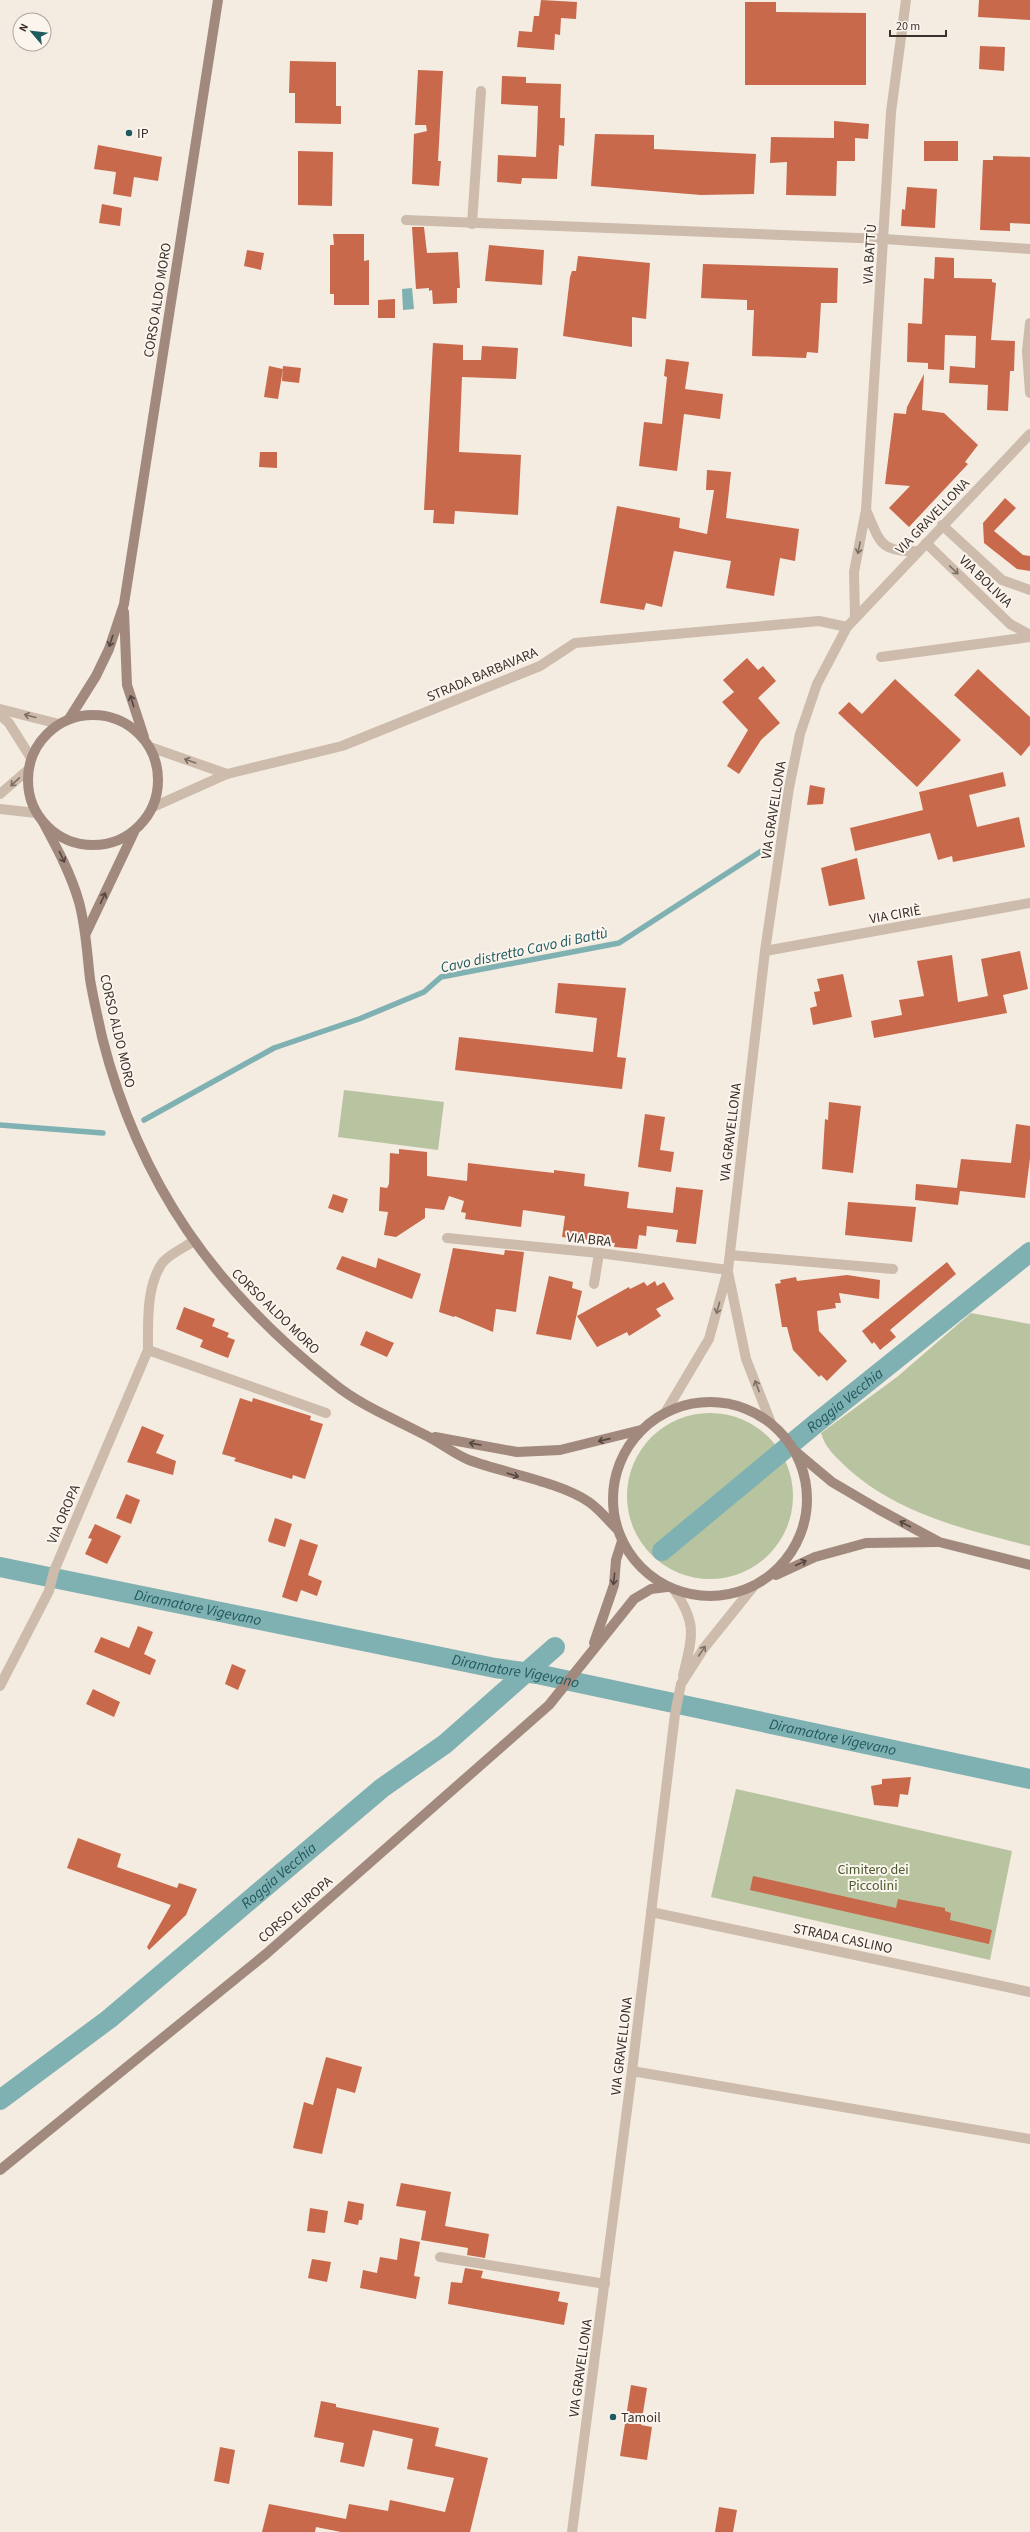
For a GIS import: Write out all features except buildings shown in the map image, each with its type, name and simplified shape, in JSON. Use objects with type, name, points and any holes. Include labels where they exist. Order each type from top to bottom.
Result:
[{"type":"main road","name":"CORSO ALDO MORO","points":[[69,720],[96,676],[109,650],[124,604],[218,0]]},
{"type":"main road","name":"CORSO ALDO MORO","points":[[124,604],[127,685],[147,743]]},
{"type":"main road","points":[[89,715],[109,716],[128,725],[147,743],[156,761],[159,776],[158,792],[153,807],[145,820],[134,832],[117,842],[97,846],[77,844],[58,836],[36,813],[29,792],[29,769],[31,758],[43,739],[59,724],[69,720],[89,715]]},
{"type":"main road","name":"CORSO ALDO MORO","points":[[43,822],[72,880],[86,933],[91,982],[102,1035],[122,1104],[161,1192],[194,1242],[236,1295],[291,1348],[330,1381],[384,1415],[427,1436],[467,1459],[564,1490],[577,1496],[589,1502],[617,1528]]},
{"type":"main road","points":[[86,933],[134,832]]},
{"type":"main road","points":[[939,1542],[866,1543],[815,1556],[753,1587],[734,1594],[714,1597],[695,1596],[671,1589],[649,1575],[634,1560],[622,1541],[617,1528],[613,1502],[616,1476],[625,1451],[641,1430],[665,1413],[686,1405],[708,1402],[731,1404],[752,1411],[771,1423],[795,1450],[832,1482],[939,1542],[1030,1565]]},
{"type":"main road","name":"CORSO ALDO MORO","points":[[427,1436],[517,1452],[560,1450],[641,1430]]},
{"type":"main road","points":[[765,1580],[783,1564],[797,1544],[805,1521],[808,1497],[805,1479],[795,1450]]},
{"type":"main road","points":[[591,1651],[614,1585],[616,1560],[622,1541]]},
{"type":"main road","name":"CORSO EUROPA","points":[[0,2170],[266,1954],[549,1705],[634,1599],[651,1589],[671,1589]]},
{"type":"street","name":"VIA BATTÙ","points":[[855,618],[854,572],[866,510],[891,112],[906,0]]},
{"type":"street","points":[[472,224],[481,91]]},
{"type":"street","points":[[406,220],[472,224],[884,239],[1030,249]]},
{"type":"street","points":[[1030,323],[1027,351],[1030,393]]},
{"type":"street","name":"VIA GRAVELLONA","points":[[665,1413],[709,1339],[728,1270],[765,952],[789,788],[800,734],[817,684],[847,627],[942,525],[1030,434]]},
{"type":"street","name":"VIA BATTÙ","points":[[866,510],[882,545],[898,552],[918,551]]},
{"type":"street","name":"VIA BOLIVIA","points":[[942,525],[1002,580],[1030,590]]},
{"type":"street","name":"VIA BOLIVIA","points":[[926,543],[1010,624],[1030,636]]},
{"type":"street","name":"STRADA BARBAVARA","points":[[153,807],[227,774],[342,746],[540,666],[575,643],[819,621],[847,627]]},
{"type":"street","points":[[881,657],[1030,636]]},
{"type":"street","points":[[0,708],[59,724]]},
{"type":"street","points":[[0,715],[9,723],[31,758]]},
{"type":"street","points":[[147,743],[227,774]]},
{"type":"street","points":[[0,794],[29,769]]},
{"type":"street","points":[[0,809],[36,813]]},
{"type":"street","name":"VIA CIRIÈ","points":[[765,952],[1030,903]]},
{"type":"street","name":"VIA BRA","points":[[447,1238],[599,1253],[728,1270]]},
{"type":"street","name":"VIA OROPA","points":[[0,1686],[49,1591],[54,1571],[148,1350],[149,1317],[154,1279],[164,1262],[194,1242]]},
{"type":"street","points":[[594,1284],[599,1253]]},
{"type":"street","points":[[730,1255],[893,1269]]},
{"type":"street","name":"VIA GRAVELLONA","points":[[728,1270],[746,1359],[771,1423]]},
{"type":"street","points":[[148,1350],[326,1413]]},
{"type":"street","name":"VIA GRAVELLONA","points":[[572,2532],[632,2072],[675,1714],[681,1684],[704,1648],[753,1587]]},
{"type":"street","points":[[671,1589],[691,1620],[690,1644],[681,1684]]},
{"type":"street","name":"STRADA CASLINO","points":[[651,1912],[1030,1992]]},
{"type":"street","points":[[632,2072],[1030,2139]]},
{"type":"street","points":[[440,2257],[605,2284]]},
{"type":"green space","points":[[344,1090],[444,1102],[438,1150],[338,1137]]},
{"type":"green space","points":[[971,1313],[1030,1324],[1030,1546],[955,1526],[907,1507],[884,1495],[863,1481],[843,1464],[827,1446],[821,1433],[897,1377]]},
{"type":"green space","points":[[710,1413],[734,1417],[749,1423],[762,1432],[774,1444],[783,1457],[789,1472],[793,1496],[789,1520],[783,1535],[774,1548],[762,1560],[749,1569],[734,1575],[710,1579],[686,1575],[671,1569],[658,1560],[646,1548],[637,1535],[631,1520],[627,1496],[631,1472],[637,1457],[646,1444],[658,1432],[671,1423],[686,1417]]},
{"type":"green space","name":"Cimitero dei Piccolini","points":[[736,1789],[1012,1851],[990,1960],[711,1897]]},
{"type":"water","points":[[412,288],[414,309],[403,310],[402,289]]},
{"type":"waterway","name":"Cavo distretto Cavo di Battù","points":[[144,1120],[274,1048],[359,1019],[424,992],[441,977],[619,943],[769,846]]},
{"type":"waterway","name":"Cavo distretto Cavo di Battù","points":[[0,1125],[103,1133]]},
{"type":"waterway","name":"Roggia Vecchia","points":[[662,1551],[814,1425],[1030,1252]]},
{"type":"waterway","name":"Diramatore Vigevano","points":[[0,1567],[495,1668],[537,1674],[1030,1779]]},
{"type":"waterway","name":"Roggia Vecchia","points":[[0,2100],[109,2019],[382,1788],[445,1744],[555,1647]]},
{"type":"place","name":"IP","points":[[129,133]]},
{"type":"place","name":"Tamoil","points":[[613,2417]]}]
